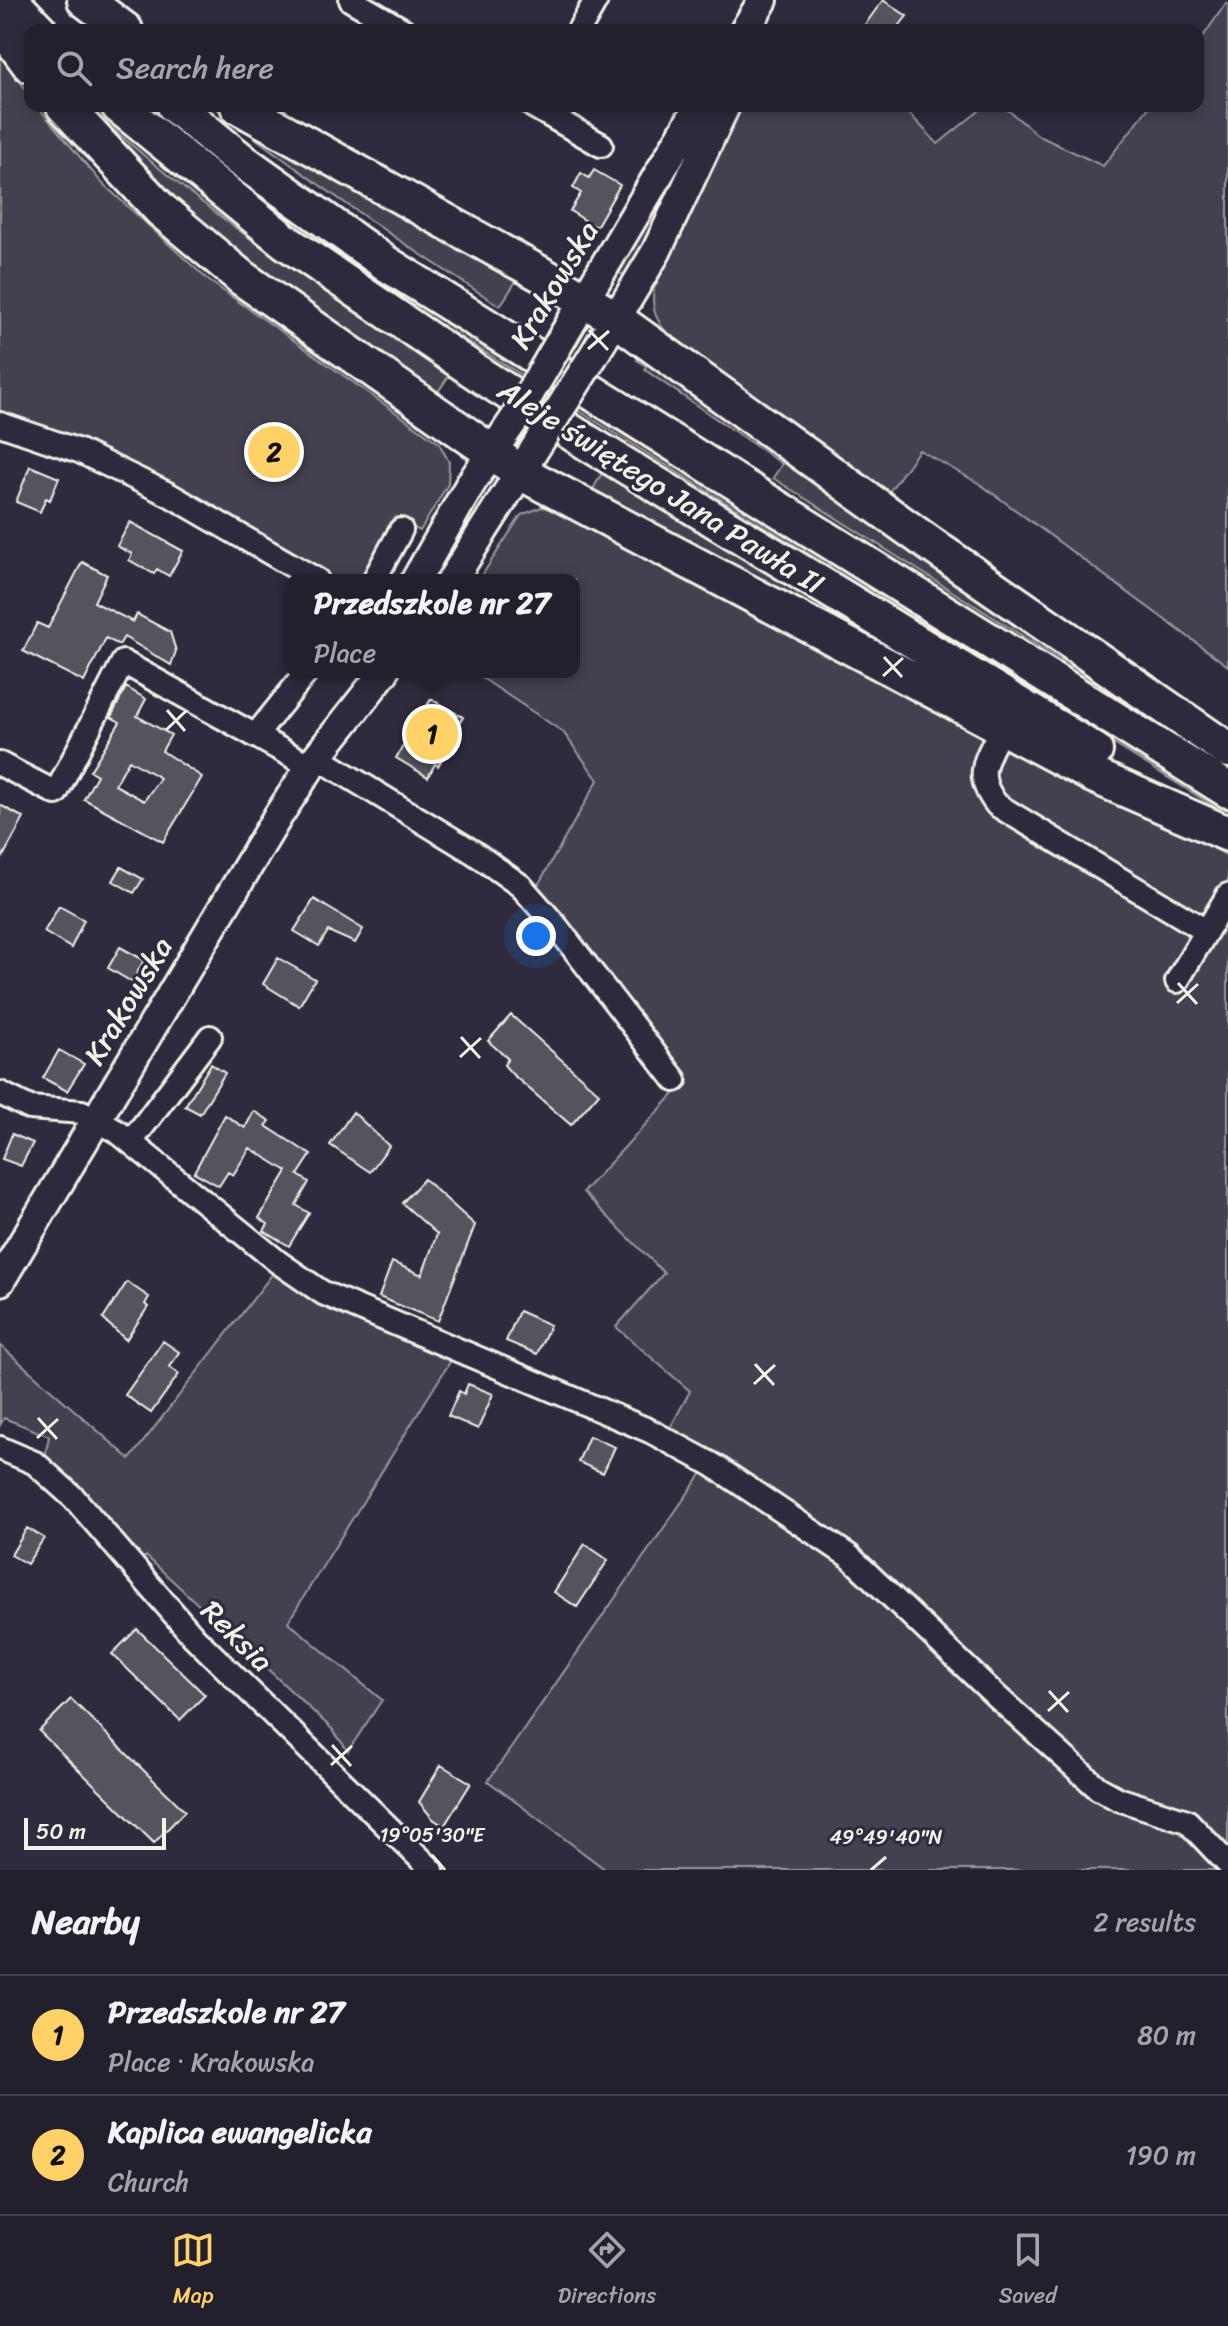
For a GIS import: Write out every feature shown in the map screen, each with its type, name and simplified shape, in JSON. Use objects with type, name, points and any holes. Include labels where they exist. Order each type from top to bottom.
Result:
[{"type":"highway","points":[[10,0],[33,24]]},
{"type":"highway","points":[[57,0],[83,24]]},
{"type":"highway","points":[[85,0],[117,24]]},
{"type":"highway","points":[[0,24],[24,57]]},
{"type":"highway","points":[[69,112],[124,173],[197,242],[242,278],[520,472],[1095,776],[1228,832]]},
{"type":"highway","name":"Aleje świętego Jana Pawła II","points":[[126,112],[286,242],[470,368],[752,544],[1228,832]]},
{"type":"highway","name":"Aleje świętego Jana Pawła II","points":[[182,112],[241,160],[387,264],[1228,790]]},
{"type":"highway","points":[[249,112],[616,319],[937,549],[1228,750]]},
{"type":"main road","points":[[749,24],[763,0]]},
{"type":"main road","points":[[761,24],[771,0]]},
{"type":"main road","name":"Krakowska","points":[[420,574],[695,112]]},
{"type":"main road","points":[[456,574],[592,358],[661,241],[722,112]]},
{"type":"main road","name":"Krakowska","points":[[0,1281],[362,678]]},
{"type":"main road","name":"Krakowska","points":[[314,762],[379,678]]},
{"type":"street","points":[[351,0],[393,24]]},
{"type":"street","points":[[582,24],[596,0]]},
{"type":"street","points":[[543,112],[601,145]]},
{"type":"street","points":[[0,424],[79,451],[170,495],[307,574]]},
{"type":"street","points":[[377,574],[401,530]]},
{"type":"street","points":[[0,764],[56,793],[123,662],[255,736],[314,762],[473,852],[521,886],[557,927],[675,1080]]},
{"type":"street","points":[[255,736],[302,678]]},
{"type":"street","points":[[1003,726],[984,765],[982,779],[997,805],[1206,931]]},
{"type":"street","points":[[1177,981],[1228,895]]},
{"type":"street","points":[[131,1142],[210,1037]]},
{"type":"street","points":[[0,1093],[30,1108],[82,1112],[97,1119],[131,1142],[278,1262],[323,1293],[650,1431],[725,1473],[860,1566],[1098,1788],[1118,1799],[1187,1821],[1228,1864]]},
{"type":"street","name":"Reksia","points":[[0,1448],[35,1463],[74,1498],[194,1637],[432,1870]]},
{"type":"shaded area","points":[[1226,3],[1228,666],[980,484],[919,450],[889,492],[665,331],[656,316],[653,301],[654,289],[739,112],[908,112],[938,144],[978,112],[1010,112],[1039,136],[1103,166],[1145,112],[1204,112],[1204,35]]},
{"type":"shaded area","points":[[0,55],[24,87],[24,112],[42,112],[101,182],[208,280],[439,443],[449,462],[448,484],[420,531],[396,519],[364,574],[319,574],[212,513],[0,417]]},
{"type":"shaded area","points":[[89,112],[95,112],[174,180],[263,248],[450,374],[436,395],[304,305],[187,215]]},
{"type":"shaded area","points":[[149,112],[162,112],[182,129],[1228,805],[1228,815],[433,320],[297,229]]},
{"type":"shaded area","points":[[221,112],[230,112],[520,275],[500,306],[283,159]]},
{"type":"shaded area","points":[[687,153],[630,279],[618,272]]},
{"type":"shaded area","points":[[641,353],[1143,709],[1130,704],[773,478],[782,464],[645,370],[646,366],[637,360]]},
{"type":"shaded area","points":[[604,469],[988,705],[592,491]]},
{"type":"shaded area","points":[[542,507],[559,511],[971,729],[980,736],[982,743],[972,771],[974,786],[988,813],[1043,840],[1186,926],[1228,908],[1228,1854],[1114,1791],[875,1569],[668,1432],[690,1391],[616,1327],[664,1273],[583,1192],[687,1080],[534,892],[598,780],[563,732],[482,678],[580,678],[580,574],[483,574],[521,515]]},
{"type":"shaded area","points":[[1007,748],[1134,805],[1228,856],[1228,885],[1209,911],[1191,916],[1007,802],[995,788],[993,775],[997,760]]},
{"type":"shaded area","points":[[277,1268],[455,1354],[288,1622],[382,1700],[348,1751],[332,1729],[146,1556],[139,1561],[45,1457],[49,1436],[4,1418],[0,1425],[0,1345],[130,1459]]},
{"type":"shaded area","points":[[706,1467],[821,1541],[1096,1793],[1180,1822],[1228,1870],[606,1870],[488,1781]]},
{"type":"building","points":[[883,0],[907,16],[901,24],[865,24]]},
{"type":"building","points":[[594,170],[620,185],[596,227],[570,211],[581,193],[573,188],[581,173],[589,178]]},
{"type":"building","points":[[260,430],[299,452],[288,474],[248,452]]},
{"type":"building","points":[[30,466],[59,478],[50,500],[46,498],[40,512],[16,502]]},
{"type":"building","points":[[130,522],[183,551],[169,576],[157,569],[154,574],[129,560],[132,554],[117,546]]},
{"type":"building","points":[[82,562],[107,575],[94,602],[133,622],[137,614],[170,632],[176,651],[171,665],[124,637],[119,645],[106,638],[84,682],[23,651],[37,623],[48,628]]},
{"type":"building","points":[[126,687],[146,699],[137,716],[171,735],[162,751],[202,777],[163,842],[84,799],[97,775],[90,771],[120,722],[111,717]],"holes":[[[129,760],[160,778],[144,801],[115,785]]]},
{"type":"building","points":[[431,699],[463,717],[438,766],[435,764],[428,777],[396,758]]},
{"type":"building","points":[[0,805],[24,818],[0,862]]},
{"type":"building","points":[[121,867],[143,879],[134,893],[113,881]]},
{"type":"building","points":[[314,899],[363,929],[355,943],[328,931],[319,946],[294,931]]},
{"type":"building","points":[[59,906],[84,920],[71,948],[44,932]]},
{"type":"building","points":[[120,947],[144,960],[132,982],[108,968]]},
{"type":"building","points":[[278,958],[315,979],[299,1006],[263,984]]},
{"type":"building","points":[[511,1015],[599,1093],[571,1125],[512,1074],[504,1065],[508,1059],[488,1041]]},
{"type":"building","points":[[59,1050],[84,1064],[67,1091],[43,1078]]},
{"type":"building","points":[[211,1064],[225,1073],[200,1114],[185,1106]]},
{"type":"building","points":[[254,1111],[270,1121],[266,1126],[311,1155],[298,1175],[309,1182],[296,1205],[309,1213],[289,1246],[264,1231],[268,1224],[259,1218],[287,1171],[250,1148],[233,1175],[228,1172],[219,1186],[194,1172],[225,1115],[245,1128]]},
{"type":"building","points":[[353,1112],[389,1146],[370,1172],[330,1145]]},
{"type":"building","points":[[12,1134],[33,1143],[21,1166],[2,1159]]},
{"type":"building","points":[[424,1179],[475,1225],[438,1321],[379,1297],[392,1262],[422,1275],[437,1234],[402,1203]]},
{"type":"building","points":[[127,1282],[149,1297],[145,1304],[148,1307],[126,1340],[103,1319]]},
{"type":"building","points":[[519,1311],[550,1325],[537,1354],[506,1341]]},
{"type":"building","points":[[163,1341],[179,1352],[170,1367],[179,1374],[151,1413],[125,1395]]},
{"type":"building","points":[[468,1384],[493,1394],[478,1429],[448,1416],[459,1391],[464,1394]]},
{"type":"building","points":[[589,1436],[615,1447],[603,1473],[578,1462]]},
{"type":"building","points":[[27,1528],[44,1538],[27,1564],[11,1555]]},
{"type":"building","points":[[585,1544],[608,1560],[577,1607],[554,1592]]},
{"type":"building","points":[[137,1629],[205,1695],[180,1720],[112,1654]]},
{"type":"building","points":[[71,1699],[185,1811],[154,1843],[39,1731]]},
{"type":"building","points":[[441,1765],[471,1783],[444,1826],[433,1819],[419,1802]]},
{"type":"place","name":"Kaplica ewangelicka","points":[[274,452]]},
{"type":"place","name":"Przedszkole nr 27","points":[[432,734]]}]
